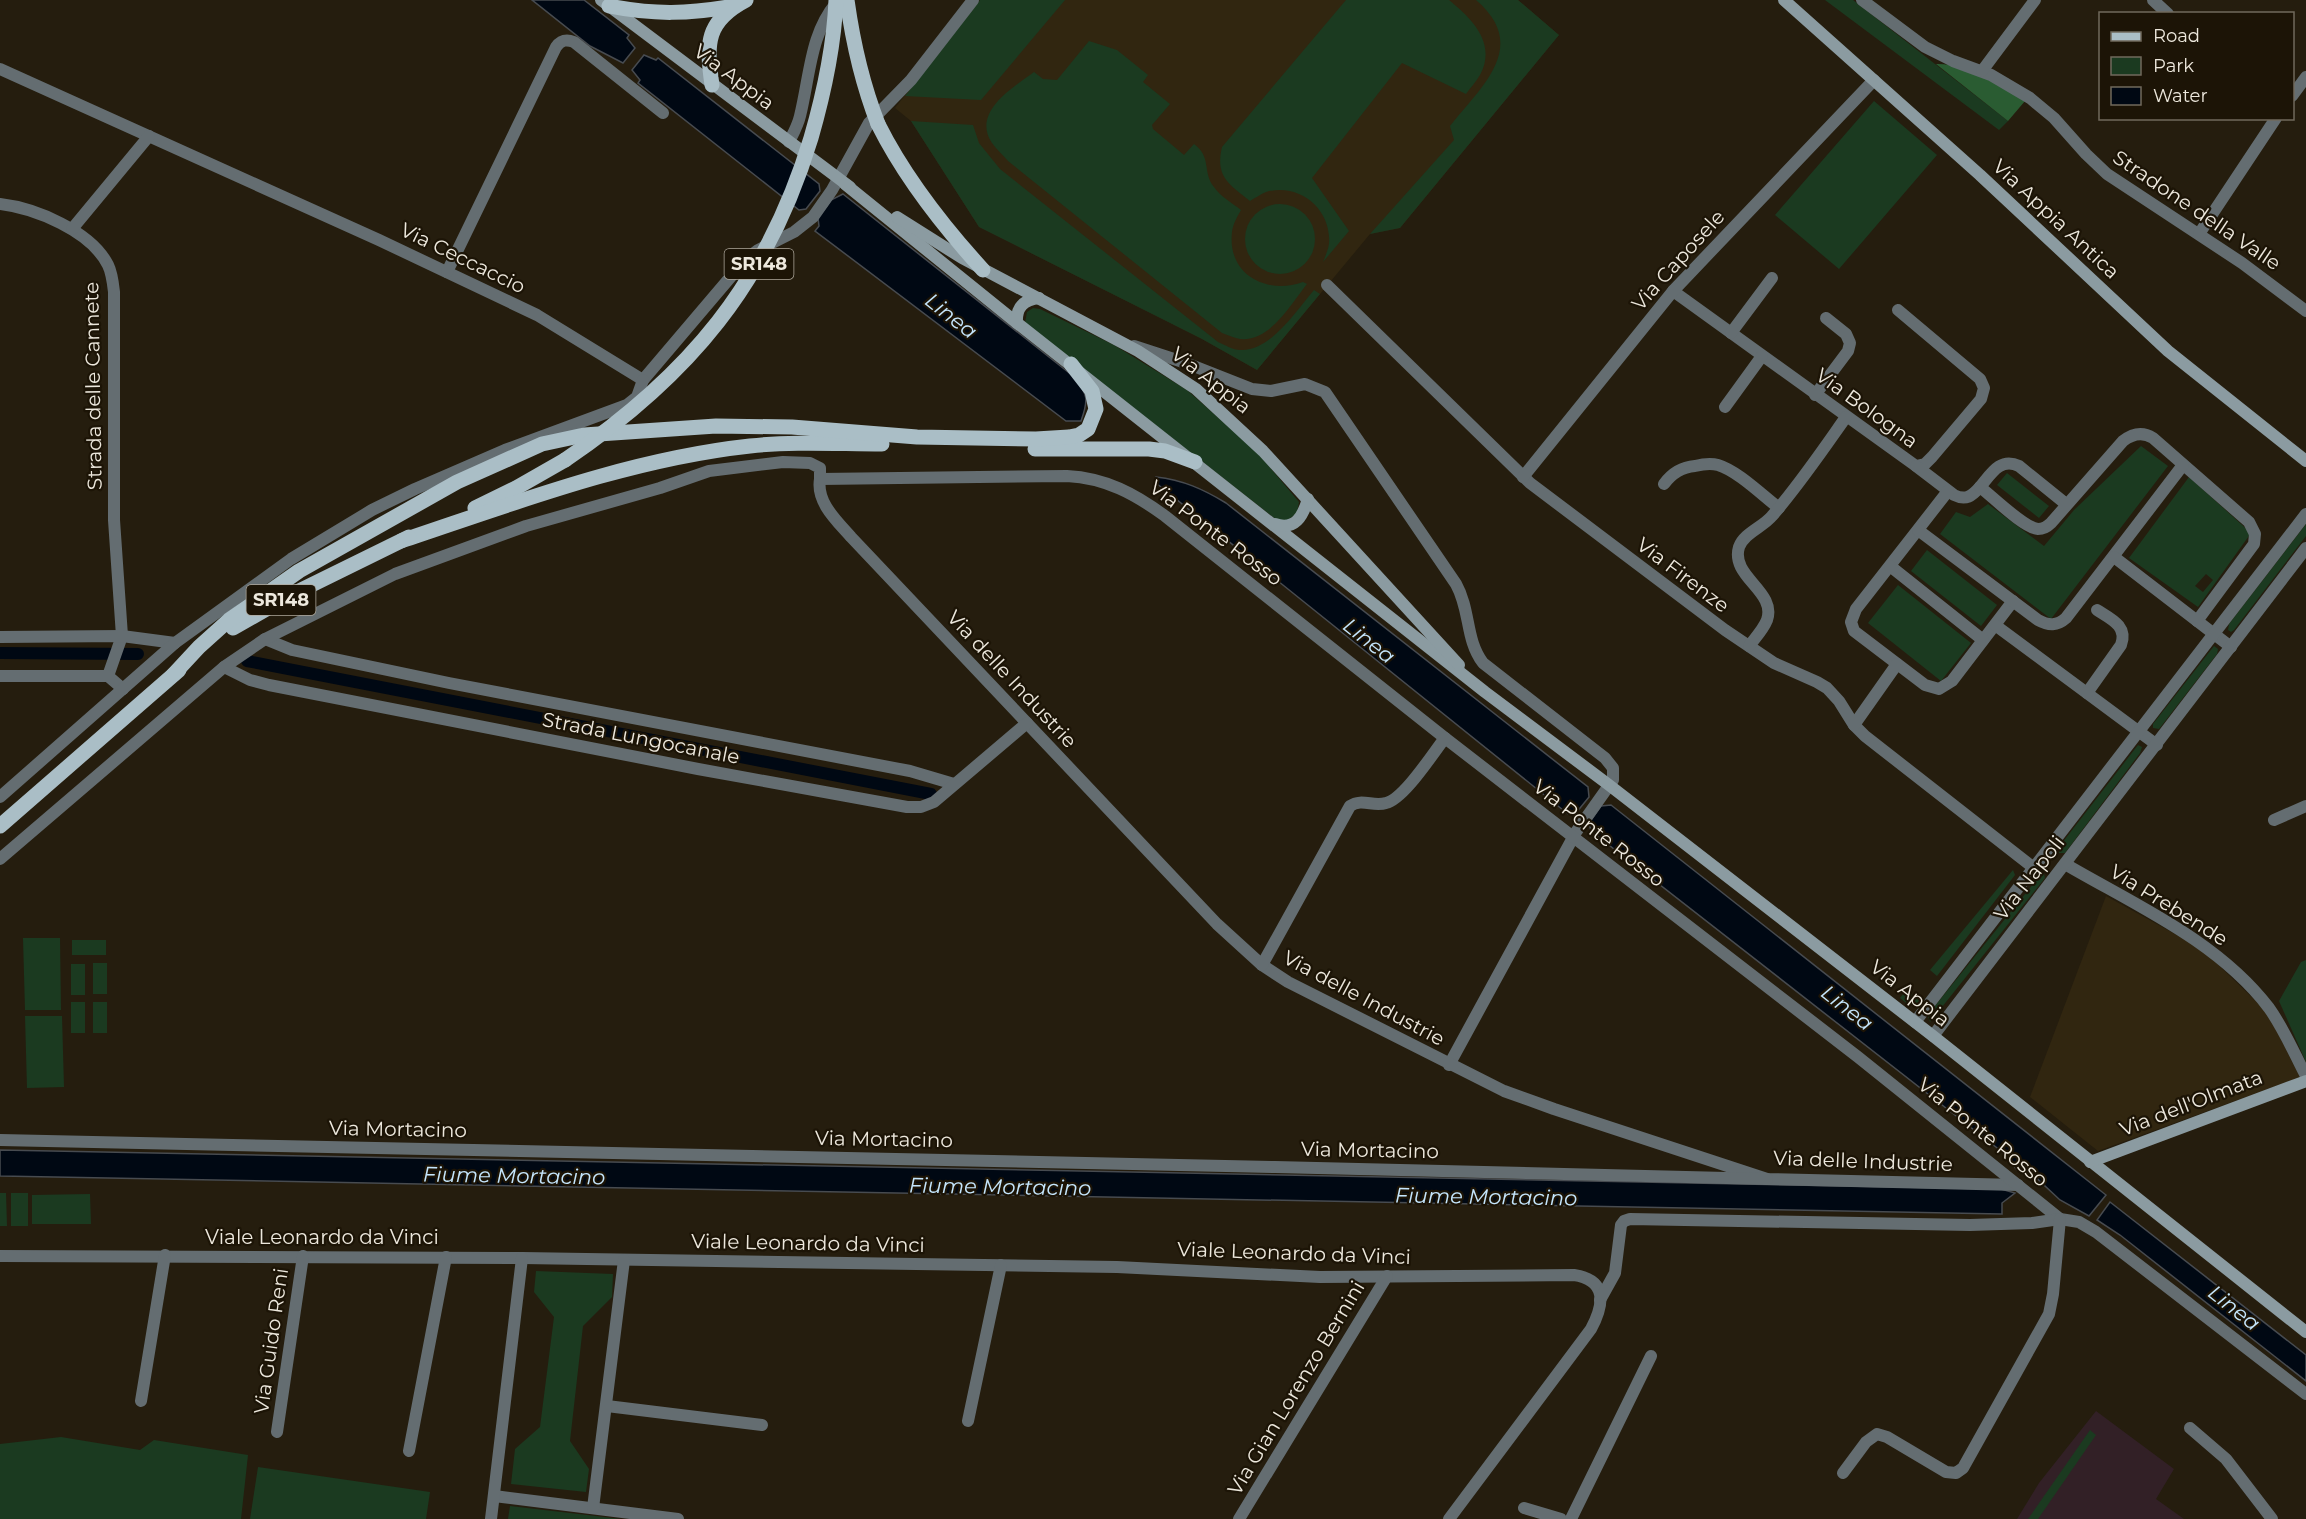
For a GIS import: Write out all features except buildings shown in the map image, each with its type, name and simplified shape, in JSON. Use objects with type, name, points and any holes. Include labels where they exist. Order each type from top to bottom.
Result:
[{"type":"main road","name":"SR148","points":[[0,826],[173,675],[253,615],[400,541],[491,500],[565,460],[621,419],[668,377],[710,332],[750,278],[776,230],[808,148],[829,62],[837,0]]},
{"type":"main road","points":[[848,0],[862,81],[878,124],[895,156],[930,207],[982,270]]},
{"type":"main road","name":"Via Appia Antica","points":[[1784,0],[1980,175],[2168,351],[2306,461]]},
{"type":"main road","name":"Via Appia","points":[[605,3],[789,142],[839,184],[1071,364],[1607,788],[1934,1036],[2306,1332]]},
{"type":"main road","points":[[605,3],[648,13],[674,14],[740,3]]},
{"type":"main road","points":[[712,85],[709,39],[714,25],[740,3]]},
{"type":"main road","name":"Via Appia","points":[[839,184],[982,270],[1124,343],[1196,389],[1255,442],[1485,692]]},
{"type":"main road","points":[[1017,323],[1016,314],[1020,307],[1031,299],[1039,298]]},
{"type":"main road","points":[[173,675],[229,620],[299,571],[457,482],[525,450],[552,441],[593,434],[716,426],[786,426],[917,437],[1036,439],[1069,437],[1091,426],[1095,414],[1094,398],[1089,386],[1071,364]]},
{"type":"main road","points":[[400,541],[556,490],[614,474],[690,455],[750,446],[824,444],[1149,449],[1175,454],[1195,462]]},
{"type":"main road","points":[[1271,522],[1282,527],[1296,523],[1308,499]]},
{"type":"main road","name":"Via dell'Olmata","points":[[2090,1162],[2306,1081]]},
{"type":"street","points":[[789,142],[799,119],[818,31],[826,14],[837,0]]},
{"type":"street","points":[[0,797],[176,643],[266,575],[356,519],[415,489],[471,464],[627,405],[638,397],[643,380],[745,260],[758,250],[794,232],[808,222],[839,184],[869,123],[910,80],[973,0]]},
{"type":"street","name":"Stradone della Valle","points":[[1862,0],[1925,47],[2007,83],[2037,103],[2107,174],[2251,269],[2306,311]]},
{"type":"street","points":[[1982,71],[2035,0]]},
{"type":"street","points":[[2153,0],[2166,12]]},
{"type":"street","points":[[447,272],[560,42],[567,40],[574,42],[663,113]]},
{"type":"street","name":"Via Ceccaccio","points":[[0,69],[447,272],[551,322],[643,380]]},
{"type":"street","points":[[2294,93],[2306,77]]},
{"type":"street","name":"Via Caposele","points":[[1523,477],[1673,291],[1874,80]]},
{"type":"street","points":[[2199,234],[2275,120]]},
{"type":"street","points":[[72,229],[149,136]]},
{"type":"street","name":"Strada delle Cannete","points":[[0,204],[33,210],[72,229],[102,256],[111,270],[113,280],[114,520],[122,636]]},
{"type":"street","points":[[1731,333],[1772,278]]},
{"type":"street","name":"Via Firenze","points":[[1327,285],[1523,477],[1704,615],[1782,667],[1822,685],[1839,701],[1854,725],[2038,863]]},
{"type":"street","name":"Via Bologna","points":[[1673,291],[1916,466],[1925,464],[1932,457],[1981,399],[1984,388],[1980,379],[1898,310]]},
{"type":"street","points":[[1815,395],[1848,351],[1850,344],[1846,333],[1826,318]]},
{"type":"street","points":[[1124,343],[1256,390],[1275,390],[1305,384],[1320,388],[1328,394],[1456,584],[1467,609],[1471,639],[1479,658],[1491,670],[1608,761],[1614,771],[1614,777],[1574,835],[1449,1065]]},
{"type":"street","points":[[1725,406],[1762,356]]},
{"type":"street","points":[[1196,389],[1200,378],[1213,373]]},
{"type":"street","points":[[1749,646],[1766,622],[1769,608],[1741,567],[1739,550],[1744,538],[1764,525],[1779,508],[1846,417]]},
{"type":"street","points":[[1980,487],[2027,524],[2036,529],[2047,526],[2123,441],[2133,435],[2148,435],[2249,522],[2255,534],[2251,548],[2197,621]]},
{"type":"street","points":[[0,859],[224,667],[266,639],[411,567],[526,526],[660,488],[709,471],[777,462],[810,463],[818,466],[821,471],[820,479]]},
{"type":"street","points":[[1916,466],[1957,497],[1964,498],[1972,495],[1998,466],[2010,463],[2019,466],[2066,504]]},
{"type":"street","points":[[1664,484],[1683,468],[1705,464],[1719,465],[1732,472],[1779,508]]},
{"type":"street","points":[[1918,530],[2041,622],[2057,624],[2066,618],[2183,465]]},
{"type":"street","name":"Via Ponte Rosso","points":[[820,479],[1067,476],[1095,479],[1118,486],[1145,501],[1445,738],[1574,835],[1858,1057],[2058,1218],[2079,1222],[2096,1232],[2306,1394]]},
{"type":"street","name":"Via delle Industrie","points":[[820,479],[821,497],[838,521],[1027,723],[1217,924],[1262,965],[1298,988],[1504,1091],[1540,1105],[1767,1179],[2021,1186]]},
{"type":"street","points":[[1948,490],[1856,609],[1851,622],[1857,634],[1925,686],[1939,689],[1952,681],[2013,601]]},
{"type":"street","name":"Via Napoli","points":[[1915,1022],[2306,514]]},
{"type":"street","name":"Via Napoli","points":[[1934,1036],[2306,548]]},
{"type":"street","points":[[2114,557],[2231,647]]},
{"type":"street","points":[[1890,566],[1983,640]]},
{"type":"street","points":[[2087,693],[2121,645],[2123,638],[2120,627],[2097,610]]},
{"type":"street","points":[[1995,625],[2157,745]]},
{"type":"street","points":[[0,636],[122,636],[176,643]]},
{"type":"street","points":[[108,676],[122,636]]},
{"type":"street","points":[[266,639],[292,650],[440,681],[910,771],[954,784]]},
{"type":"street","points":[[1854,725],[1897,664]]},
{"type":"street","name":"Strada Lungocanale","points":[[224,667],[244,677],[269,685],[903,807],[921,807],[930,804],[1027,723]]},
{"type":"street","points":[[0,676],[108,676],[123,689]]},
{"type":"street","points":[[1262,965],[1350,806],[1358,802],[1380,804],[1392,801],[1404,790],[1445,738]]},
{"type":"street","points":[[2274,820],[2306,806]]},
{"type":"street","name":"Via Prebende","points":[[2038,863],[2062,867],[2184,933],[2218,958],[2267,1006],[2281,1027],[2306,1076]]},
{"type":"street","name":"Via Mortacino","points":[[0,1140],[1767,1179]]},
{"type":"street","points":[[1449,1519],[1583,1341],[1594,1323],[1600,1300],[1611,1283],[1614,1273],[1621,1225],[1630,1218],[1970,1225],[2024,1224],[2058,1218],[2053,1294],[2049,1314],[1963,1468],[1956,1473],[1946,1472],[1880,1434],[1869,1438],[1843,1473]]},
{"type":"street","points":[[141,1401],[165,1255]]},
{"type":"street","name":"Viale Leonardo da Vinci","points":[[0,1256],[446,1257],[1145,1267],[1309,1276],[1577,1275],[1596,1284],[1600,1291],[1600,1300]]},
{"type":"street","name":"Via Guido Reni","points":[[277,1432],[303,1256]]},
{"type":"street","points":[[409,1451],[446,1257]]},
{"type":"street","points":[[491,1519],[522,1258]]},
{"type":"street","points":[[593,1508],[624,1260]]},
{"type":"street","points":[[968,1421],[1001,1265]]},
{"type":"street","name":"Via Gian Lorenzo Bernini","points":[[1239,1519],[1387,1276]]},
{"type":"street","points":[[1571,1519],[1651,1356]]},
{"type":"street","points":[[607,1406],[762,1425]]},
{"type":"street","points":[[2190,1428],[2231,1464],[2272,1519]]},
{"type":"street","points":[[494,1496],[678,1519]]},
{"type":"street","points":[[1524,1508],[1561,1519]]},
{"type":"shaded area","points":[[980,0],[1518,0],[1559,35],[1400,228],[1370,234],[1257,370],[1202,339],[979,227],[911,121],[895,108]]},
{"type":"shaded area","points":[[2106,896],[2202,949],[2267,1012],[2300,1077],[2098,1151],[2030,1097]]},
{"type":"shaded area","points":[[2096,1411],[2174,1469],[2156,1499],[2184,1519],[2017,1519],[2039,1483]]},
{"type":"green space","points":[[980,0],[1065,0],[981,100],[905,96]]},
{"type":"green space","points":[[1346,0],[1449,0],[1466,15],[1480,33],[1486,52],[1480,75],[1466,94],[1402,63],[1312,178],[1349,231],[1323,262],[1329,244],[1329,232],[1325,220],[1311,201],[1291,191],[1279,190],[1266,192],[1250,201],[1226,179],[1220,166],[1220,157],[1222,147]]},
{"type":"green space","points":[[1476,0],[1518,0],[1559,35],[1400,228],[1370,234],[1454,140],[1450,126],[1487,81],[1495,65],[1500,50],[1499,33],[1492,17]]},
{"type":"green space","points":[[1825,0],[1853,0],[2008,121],[1999,130]]},
{"type":"green space","points":[[1089,41],[1117,50],[1148,75],[1143,82],[1170,104],[1152,125],[1153,129],[1184,155],[1194,144],[1200,149],[1205,159],[1208,176],[1214,187],[1241,210],[1233,229],[1232,247],[1236,260],[1243,270],[1252,278],[1276,286],[1303,282],[1307,284],[1279,320],[1261,334],[1240,339],[1222,333],[1008,161],[992,143],[987,132],[987,121],[998,101],[1034,72],[1043,79],[1057,80]]},
{"type":"green space","points":[[1936,64],[1971,71],[2025,101],[2008,121]]},
{"type":"green space","points":[[1874,101],[1937,155],[1839,269],[1775,215]]},
{"type":"green space","points":[[911,121],[973,125],[979,143],[1000,169],[1218,342],[1229,347],[1240,350],[1251,349],[1262,344],[1282,329],[1314,290],[1320,294],[1257,370],[1202,339],[979,227]]},
{"type":"green space","points":[[1280,204],[1293,207],[1305,214],[1312,226],[1315,239],[1312,252],[1305,264],[1293,271],[1280,274],[1267,271],[1255,264],[1248,252],[1245,239],[1248,226],[1255,214],[1267,207]]},
{"type":"green space","points":[[1033,308],[1040,309],[1114,345],[1187,390],[1257,452],[1299,502],[1297,513],[1288,520],[1278,521],[1025,323],[1027,312]]},
{"type":"green space","points":[[2141,446],[2168,466],[2051,619],[1940,534],[1956,512],[1970,517],[1988,504],[2044,546],[2074,510]]},
{"type":"green space","points":[[2007,473],[2049,506],[2039,518],[1997,485]]},
{"type":"green space","points":[[2189,477],[2251,533],[2198,607],[2129,558]],"holes":[[[2206,574],[2213,580],[2203,592],[2195,586]]]},
{"type":"green space","points":[[2306,524],[2306,536],[2234,630],[2231,632],[2228,630],[2229,624]]},
{"type":"green space","points":[[1927,550],[1997,605],[1981,626],[1911,571]]},
{"type":"green space","points":[[1898,585],[1971,643],[1941,681],[1868,623]]},
{"type":"green space","points":[[2214,646],[2218,649],[2217,654],[2159,729],[2153,728],[2153,724]]},
{"type":"green space","points":[[2138,745],[2142,747],[2140,753],[2065,853],[2059,853],[2059,847]]},
{"type":"green space","points":[[2013,870],[2015,875],[1937,976],[1930,970]]},
{"type":"green space","points":[[2042,873],[2045,878],[1930,1022],[1928,1017],[1930,1012]]},
{"type":"green space","points":[[23,938],[60,938],[61,1010],[25,1010]]},
{"type":"green space","points":[[72,940],[106,940],[106,955],[72,955]]},
{"type":"green space","points":[[2306,960],[2306,1062],[2279,1001],[2301,962]]},
{"type":"green space","points":[[93,963],[107,963],[107,994],[93,994]]},
{"type":"green space","points":[[71,964],[85,964],[85,995],[71,995]]},
{"type":"green space","points":[[1906,990],[1920,1001],[1917,1005],[1910,1006],[1900,998]]},
{"type":"green space","points":[[71,1002],[85,1002],[85,1033],[71,1033]]},
{"type":"green space","points":[[93,1002],[107,1002],[107,1033],[93,1033]]},
{"type":"green space","points":[[25,1016],[62,1016],[64,1087],[27,1088]]},
{"type":"green space","points":[[0,1193],[6,1193],[7,1226],[0,1226]]},
{"type":"green space","points":[[11,1193],[28,1193],[28,1226],[11,1226]]},
{"type":"green space","points":[[90,1194],[91,1224],[32,1224],[32,1195]]},
{"type":"green space","points":[[536,1271],[613,1274],[612,1297],[583,1326],[570,1441],[589,1469],[586,1492],[511,1484],[515,1449],[540,1427],[554,1317],[534,1292]]},
{"type":"green space","points":[[2090,1430],[2096,1435],[2038,1519],[2028,1519]]},
{"type":"green space","points":[[61,1437],[140,1450],[154,1440],[248,1455],[241,1519],[0,1519],[0,1444]]},
{"type":"green space","points":[[258,1467],[430,1492],[426,1519],[250,1519]]},
{"type":"green space","points":[[510,1506],[621,1519],[508,1519]]},
{"type":"water","points":[[532,0],[584,0],[629,35],[627,38],[635,48],[623,63],[590,46]]},
{"type":"water","points":[[644,55],[656,60],[658,58],[819,184],[820,191],[806,209],[799,210],[638,83],[640,80],[632,70]]},
{"type":"water","name":"Linea","points":[[843,194],[1073,376],[1086,397],[1081,421],[1066,421],[815,231],[819,226],[818,218],[831,200]]},
{"type":"water","name":"Linea","points":[[1156,477],[1192,486],[1226,503],[1588,787],[1589,797],[1576,813],[1568,814],[1156,483]]},
{"type":"water","name":"Linea","points":[[1611,805],[2106,1195],[2089,1216],[2060,1200],[2030,1172],[2027,1176],[2017,1170],[2001,1151],[1591,831],[1589,823],[1601,806]]},
{"type":"water","name":"Fiume Mortacino","points":[[0,1150],[2001,1189],[2015,1193],[2002,1203],[2002,1214],[0,1176]]},
{"type":"water","name":"Linea","points":[[2110,1202],[2306,1355],[2306,1381],[2120,1235],[2097,1220]]},
{"type":"waterway","points":[[0,653],[138,654]]},
{"type":"waterway","points":[[247,661],[931,794]]}]
